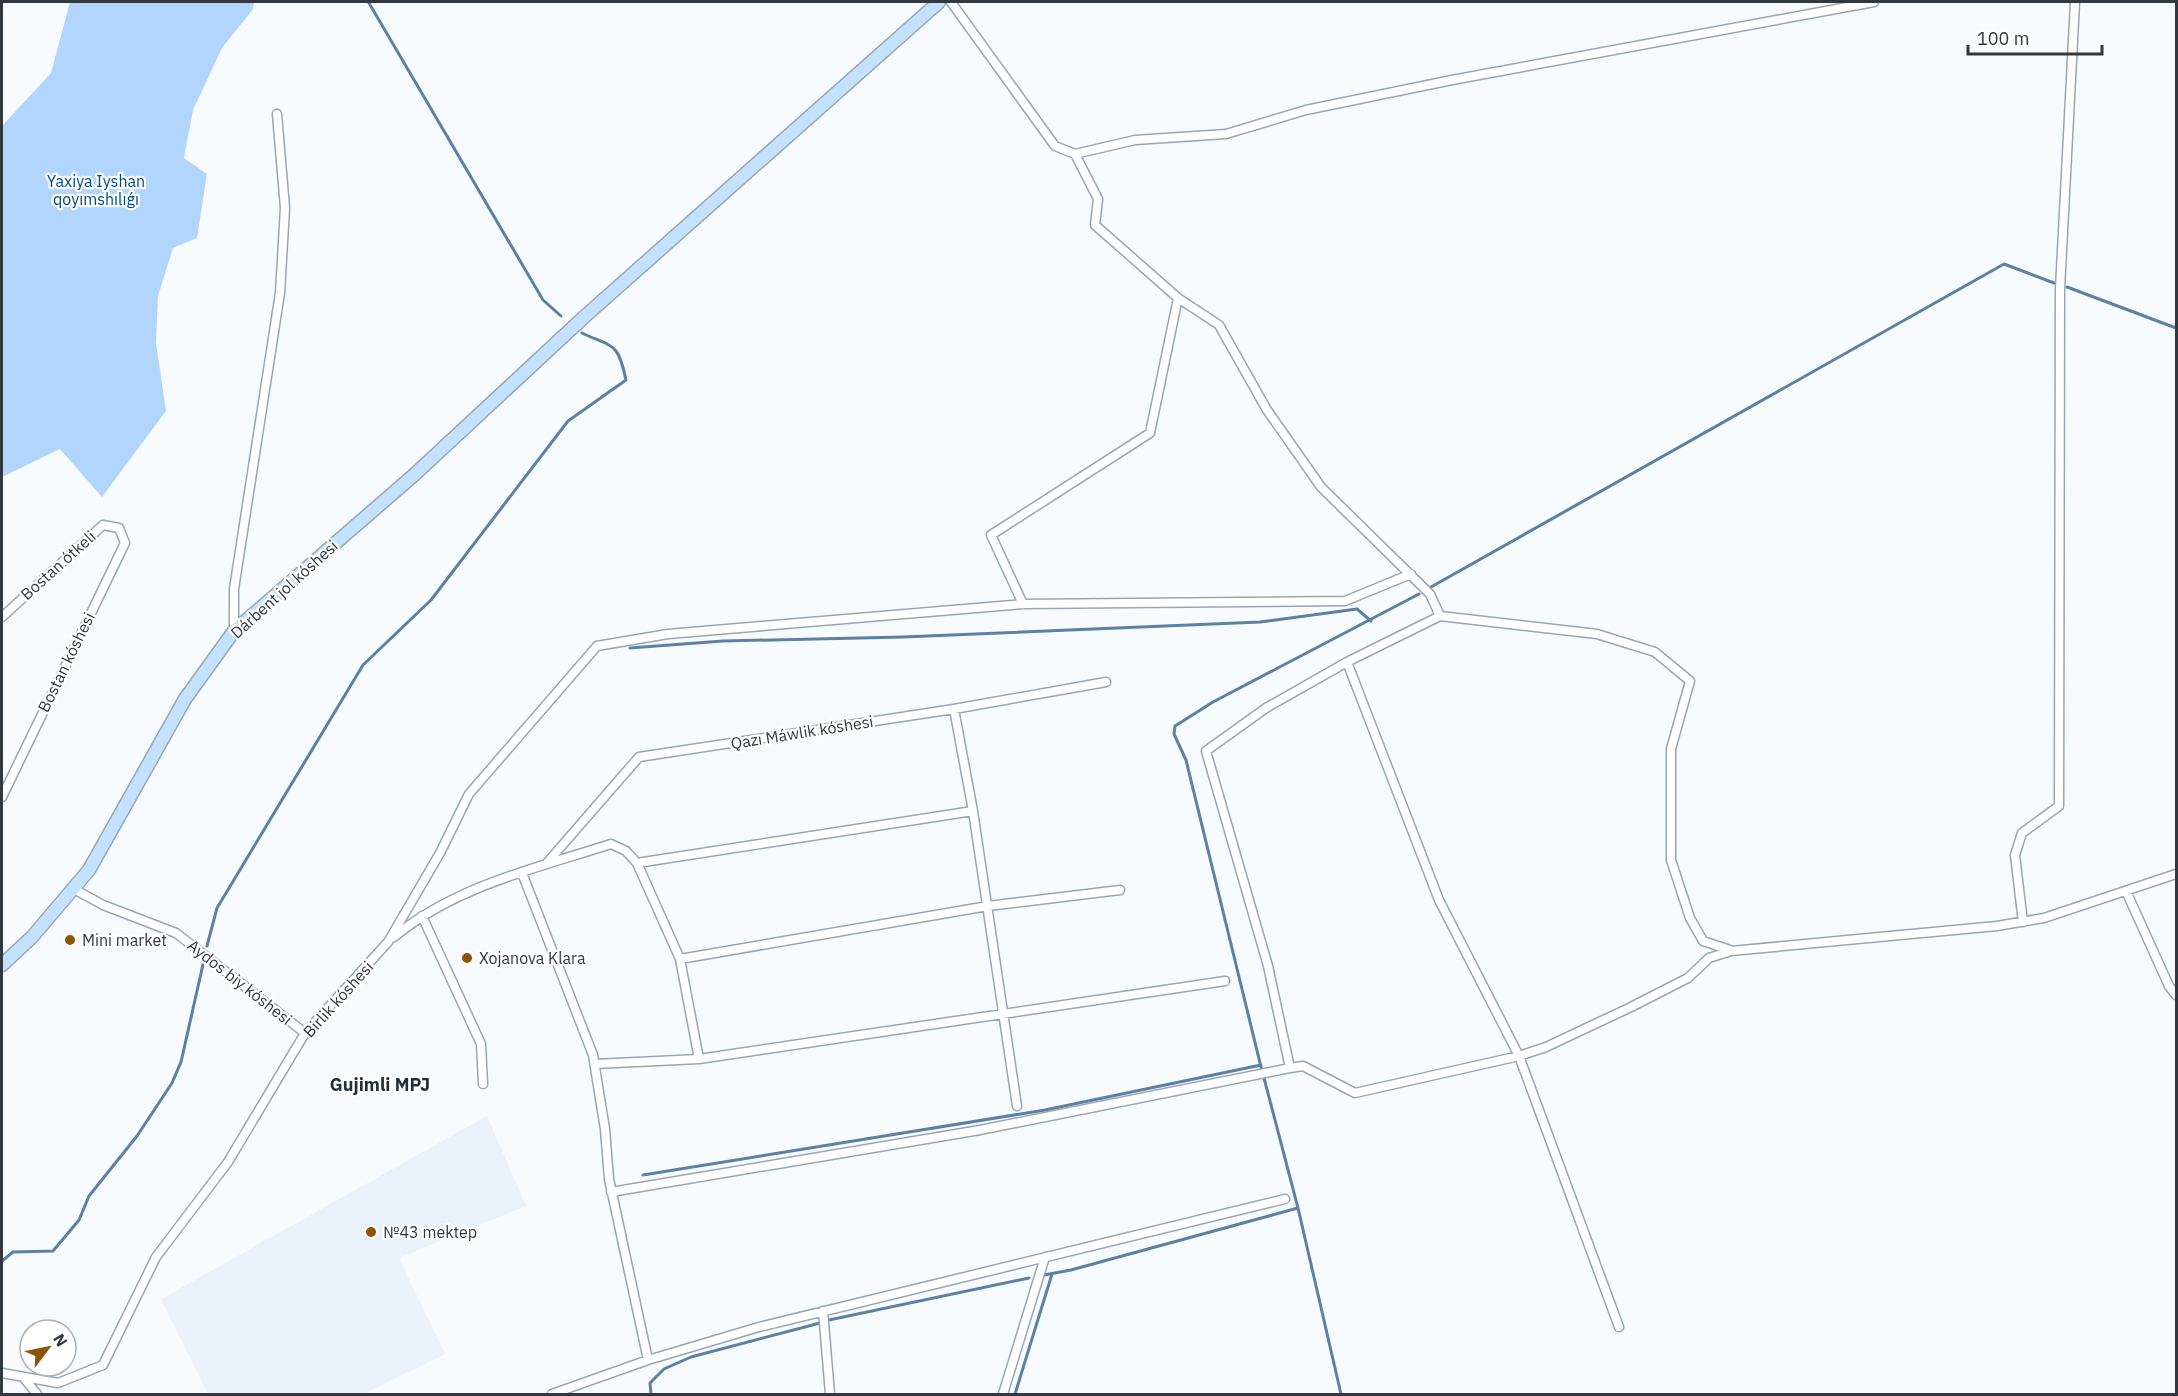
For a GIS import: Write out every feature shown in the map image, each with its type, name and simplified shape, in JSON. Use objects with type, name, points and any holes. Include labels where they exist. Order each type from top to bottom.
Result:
[{"type":"main road","name":"Dárbent jol kóshesi","points":[[2,965],[32,937],[89,870],[184,699],[234,631],[414,475],[583,318],[939,2]]},
{"type":"street","points":[[951,2],[1055,146],[1075,154],[1135,140],[1226,134],[1306,110],[1452,80],[1874,2]]},
{"type":"street","points":[[2023,922],[2015,855],[2022,833],[2059,806],[2060,289],[2075,2]]},
{"type":"street","points":[[234,631],[234,589],[280,293],[285,208],[277,114]]},
{"type":"street","points":[[1075,154],[1098,199],[1095,225],[1178,298],[1219,325],[1267,410],[1321,487],[1430,594],[1440,616]]},
{"type":"street","points":[[1178,298],[1150,433],[991,535],[1023,604],[1345,601],[1411,574]]},
{"type":"street","name":"Bostan ótkeli","points":[[2,616],[104,525],[119,528]]},
{"type":"street","name":"Bostan kóshesi","points":[[2,797],[125,543],[119,528]]},
{"type":"street","name":"Birlik kóshesi","points":[[78,1375],[103,1365],[156,1257],[228,1162],[305,1033],[388,942],[440,853],[469,794],[595,648],[601,644],[668,634],[1023,604]]},
{"type":"street","points":[[1290,1068],[1268,966],[1206,751],[1266,708],[1347,662],[1440,616],[1597,634],[1654,652],[1690,681],[1671,749],[1671,860],[1690,918],[1703,941],[1731,951]]},
{"type":"street","points":[[1347,662],[1439,900],[1520,1056],[1619,1327]]},
{"type":"street","name":"Qazı Máwlik kóshesi","points":[[545,866],[639,757],[954,709],[1106,682]]},
{"type":"street","points":[[954,709],[974,811],[1017,1106]]},
{"type":"street","points":[[637,863],[974,811]]},
{"type":"street","points":[[388,942],[422,916],[492,881],[611,844],[626,851],[637,863],[680,959],[699,1059]]},
{"type":"street","points":[[522,873],[595,1064],[605,1129],[611,1192],[648,1360]]},
{"type":"street","points":[[611,1192],[980,1130],[1303,1066],[1354,1092],[1520,1056],[1546,1047],[1688,978],[1709,958],[1731,951],[2023,922],[2044,918],[2176,874]]},
{"type":"street","name":"Aydos biy kóshesi","points":[[74,889],[103,905],[176,933],[305,1033]]},
{"type":"street","points":[[680,959],[988,906],[1120,890]]},
{"type":"street","points":[[2126,891],[2169,986],[2176,995]]},
{"type":"street","points":[[422,916],[481,1044],[483,1084]]},
{"type":"street","points":[[595,1064],[699,1059],[1225,981]]},
{"type":"street","points":[[552,1395],[648,1360],[759,1327],[1285,1199]]},
{"type":"street","points":[[1003,1395],[1045,1257]]},
{"type":"street","points":[[823,1311],[831,1395]]},
{"type":"street","points":[[2,1373],[18,1376]]},
{"type":"street","points":[[24,1378],[37,1395]]},
{"type":"street","name":"Birlik kóshesi","points":[[29,1378],[58,1383],[70,1378]]},
{"type":"shaded area","name":"№43 mektep","points":[[487,1116],[526,1206],[399,1258],[445,1354],[364,1394],[208,1394],[161,1299]]},
{"type":"green space","name":"Yaxiya Iyshan qoyımshılıǵı","points":[[70,2],[254,2],[253,9],[222,48],[193,110],[184,158],[207,174],[197,238],[173,248],[158,296],[156,343],[166,411],[102,497],[60,449],[2,477],[2,126],[51,73]]},
{"type":"waterway","points":[[369,3],[543,300],[561,316]]},
{"type":"waterway","points":[[1431,587],[2004,264],[2054,283]]},
{"type":"waterway","points":[[2067,287],[2176,328]]},
{"type":"waterway","points":[[207,946],[217,908],[363,665],[431,600],[568,421],[626,380],[617,352],[608,344],[582,333]]},
{"type":"waterway","points":[[1262,1071],[1186,760],[1174,734],[1175,726],[1213,702],[1419,594]]},
{"type":"waterway","points":[[630,648],[723,641],[903,637],[1260,622],[1357,609],[1371,621]]},
{"type":"waterway","points":[[2,1261],[13,1252],[53,1251],[79,1220],[89,1196],[137,1136],[172,1083],[181,1062],[204,960]]},
{"type":"waterway","points":[[643,1175],[1045,1110],[1261,1065]]},
{"type":"waterway","points":[[1264,1078],[1298,1208],[1341,1394]]},
{"type":"waterway","points":[[1044,1275],[1071,1270],[1298,1208]]},
{"type":"waterway","points":[[1015,1394],[1052,1274]]},
{"type":"waterway","points":[[829,1320],[1029,1278]]},
{"type":"waterway","points":[[651,1394],[650,1383],[664,1369],[691,1357],[820,1323]]},
{"type":"place","name":"Mini market","points":[[70,940]]},
{"type":"place","name":"Xojanova Klara","points":[[467,958]]},
{"type":"place","name":"№43 mektep","points":[[371,1232]]},
{"type":"district","name":"Gujimli MPJ","points":[[380,1085]]}]
